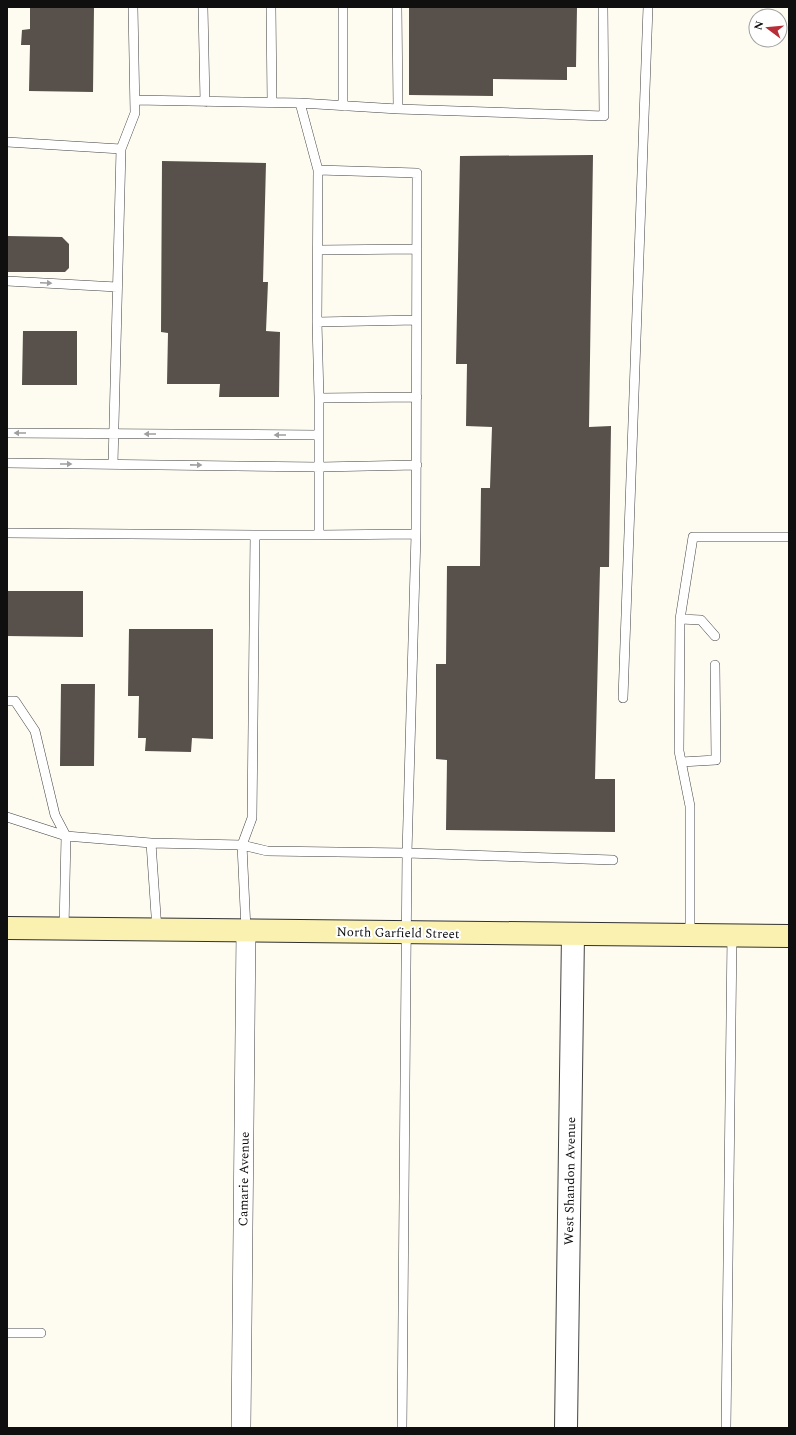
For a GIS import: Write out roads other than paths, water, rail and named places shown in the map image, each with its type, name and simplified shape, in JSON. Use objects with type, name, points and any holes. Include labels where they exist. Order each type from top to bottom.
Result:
[{"type":"main road","name":"North Garfield Street","points":[[7,928],[789,936]]},
{"type":"street","name":"Camarie Avenue","points":[[240,1428],[246,930]]},
{"type":"street","name":"West Shandon Avenue","points":[[566,1428],[573,934]]},
{"type":"lane","points":[[113,464],[121,150],[135,113],[134,7]]},
{"type":"lane","points":[[203,7],[204,102]]},
{"type":"lane","points":[[271,7],[272,103]]},
{"type":"lane","points":[[343,7],[343,106]]},
{"type":"lane","points":[[397,7],[398,109]]},
{"type":"lane","points":[[135,100],[300,103],[398,109],[604,116],[603,7]]},
{"type":"lane","points":[[623,698],[648,7]]},
{"type":"lane","points":[[300,103],[318,170],[317,322],[320,534]]},
{"type":"lane","points":[[7,142],[121,150]]},
{"type":"lane","points":[[318,170],[417,173],[416,534],[407,853],[402,1428]]},
{"type":"lane","points":[[318,250],[417,249]]},
{"type":"lane","points":[[7,281],[117,287]]},
{"type":"lane","points":[[317,322],[417,320]]},
{"type":"lane","points":[[319,398],[417,397]]},
{"type":"lane","points":[[7,433],[319,435]]},
{"type":"lane","points":[[7,463],[320,467],[416,465]]},
{"type":"lane","points":[[7,533],[255,535],[416,534]]},
{"type":"lane","points":[[246,930],[242,845],[252,818],[255,535]]},
{"type":"lane","points":[[690,935],[690,806],[679,751],[680,619],[693,537],[789,537]]},
{"type":"lane","points":[[680,619],[701,620],[715,636]]},
{"type":"lane","points":[[681,762],[716,760],[715,666]]},
{"type":"lane","points":[[7,701],[15,701],[35,731],[55,815],[66,836],[64,929]]},
{"type":"lane","points":[[7,817],[66,836],[152,843],[242,845],[267,851],[407,853],[613,860]]},
{"type":"lane","points":[[152,843],[157,930]]},
{"type":"lane","points":[[726,1428],[732,936]]},
{"type":"lane","points":[[7,1334],[41,1333]]}]
